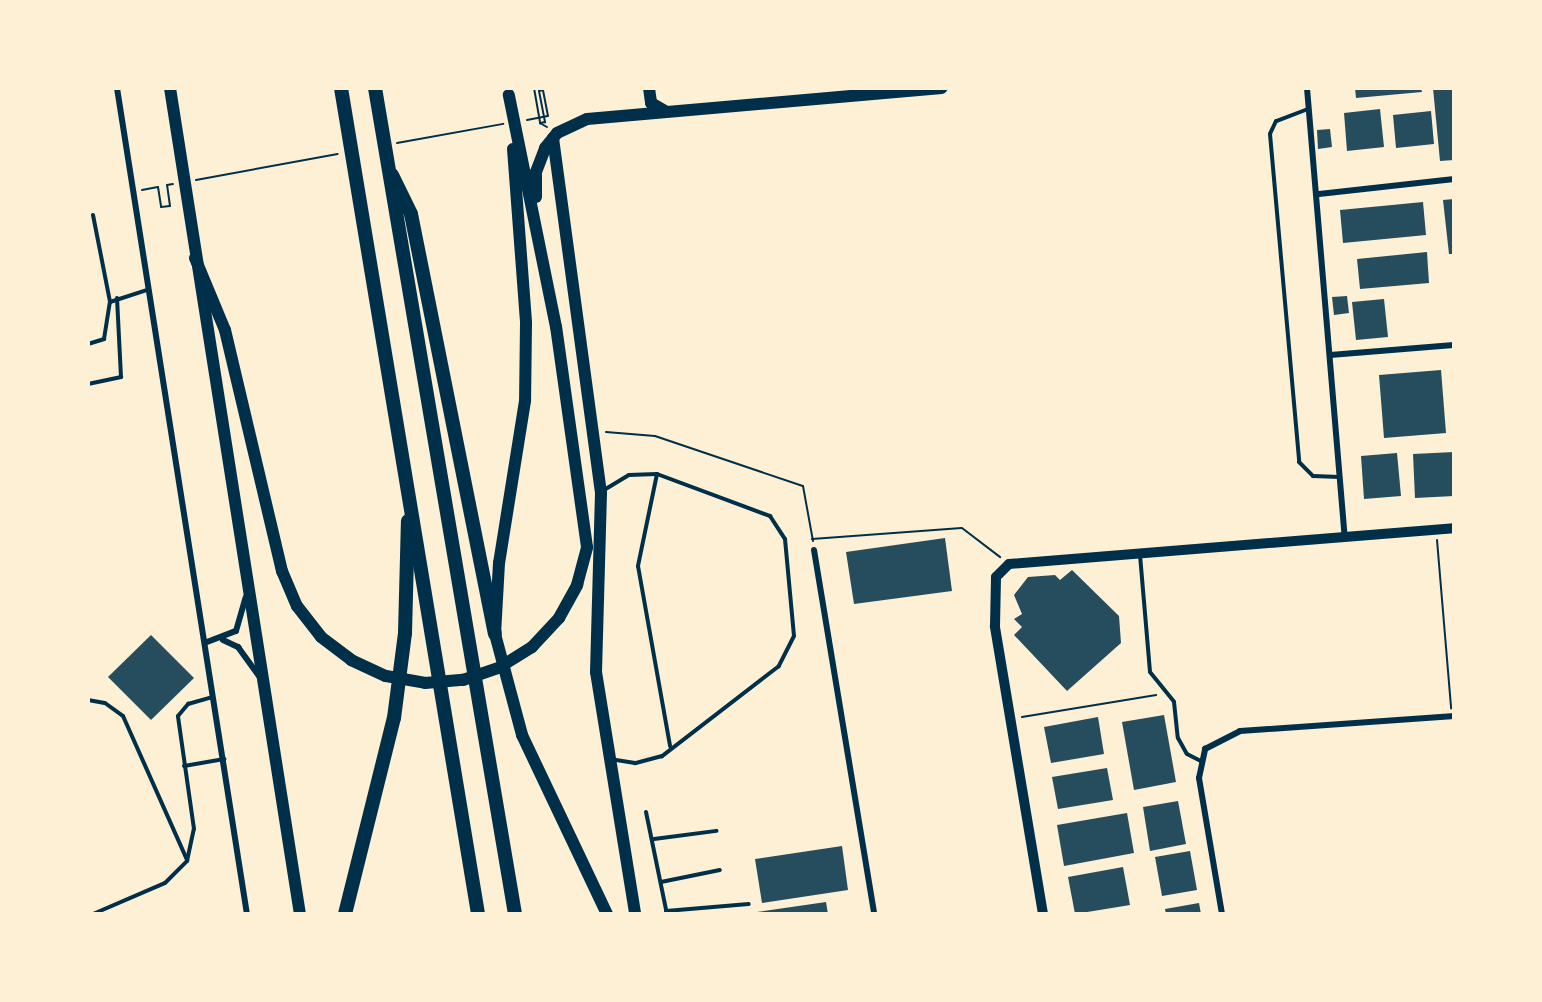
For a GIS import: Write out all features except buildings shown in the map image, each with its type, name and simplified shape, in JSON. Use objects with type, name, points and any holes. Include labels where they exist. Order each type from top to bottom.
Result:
[{"type":"highway","points":[[341,88],[478,914]]},
{"type":"highway","points":[[375,88],[515,914]]},
{"type":"highway","points":[[389,170],[411,214],[495,634]]},
{"type":"highway","points":[[345,914],[394,718],[405,633],[409,492]]},
{"type":"main road","points":[[170,88],[300,914]]},
{"type":"main road","points":[[649,88],[651,103],[665,111]]},
{"type":"main road","points":[[195,258],[225,330],[282,571],[309,621],[351,660],[386,676],[424,683],[463,680],[500,668],[532,647],[559,618],[577,585],[587,547],[584,510],[535,188],[540,157],[555,136],[587,118],[942,88]]},
{"type":"main road","points":[[508,92],[556,327]]},
{"type":"main road","points":[[508,92],[526,323],[525,401],[499,563],[495,634],[522,735],[608,914]]},
{"type":"main road","points":[[555,136],[601,493],[596,672],[608,758],[635,914]]},
{"type":"street","points":[[117,88],[207,642],[247,914]]},
{"type":"street","points":[[1307,88],[1318,194],[1345,537]]},
{"type":"street","points":[[1318,194],[1454,179]]},
{"type":"street","points":[[1330,355],[1454,345]]},
{"type":"street","points":[[1043,914],[995,626],[996,576],[1009,564],[1140,551],[1454,528]]},
{"type":"street","points":[[814,550],[874,914]]},
{"type":"street","points":[[222,640],[240,625],[248,589]]},
{"type":"street","points":[[207,642],[222,640],[238,647],[262,681]]},
{"type":"street","points":[[1222,914],[1201,761],[1205,749],[1240,731],[1453,716]]},
{"type":"lane","points":[[1309,109],[1276,121],[1270,134],[1299,462],[1313,476],[1340,477]]},
{"type":"lane","points":[[88,344],[104,339],[110,302],[93,215]]},
{"type":"lane","points":[[110,302],[149,290]]},
{"type":"lane","points":[[88,384],[122,377],[117,298]]},
{"type":"lane","points":[[601,493],[629,475],[657,474],[775,521],[784,539],[794,636],[773,671],[670,746],[662,756],[644,762],[608,758]]},
{"type":"lane","points":[[657,474],[638,566],[670,746]]},
{"type":"lane","points":[[1140,551],[1150,672],[1169,692],[1178,738],[1187,754],[1201,761]]},
{"type":"lane","points":[[93,914],[165,884],[187,861],[194,829],[184,766],[180,711],[215,696]]},
{"type":"lane","points":[[88,700],[105,703],[123,716],[187,861]]},
{"type":"lane","points":[[184,766],[225,759]]},
{"type":"lane","points":[[646,812],[654,839],[667,912],[749,904]]},
{"type":"lane","points":[[654,839],[716,831]]},
{"type":"lane","points":[[661,882],[720,870]]},
{"type":"path","points":[[534,88],[540,123],[555,136]]},
{"type":"path","points":[[540,123],[545,122],[539,91],[543,90],[548,116]]},
{"type":"path","points":[[133,192],[158,187],[161,207],[170,206],[167,185]]},
{"type":"path","points":[[593,431],[656,436],[803,486],[814,550]]},
{"type":"path","points":[[812,539],[962,528],[1009,564]]},
{"type":"path","points":[[1436,529],[1453,716]]},
{"type":"path","points":[[1010,719],[1169,692]]}]
